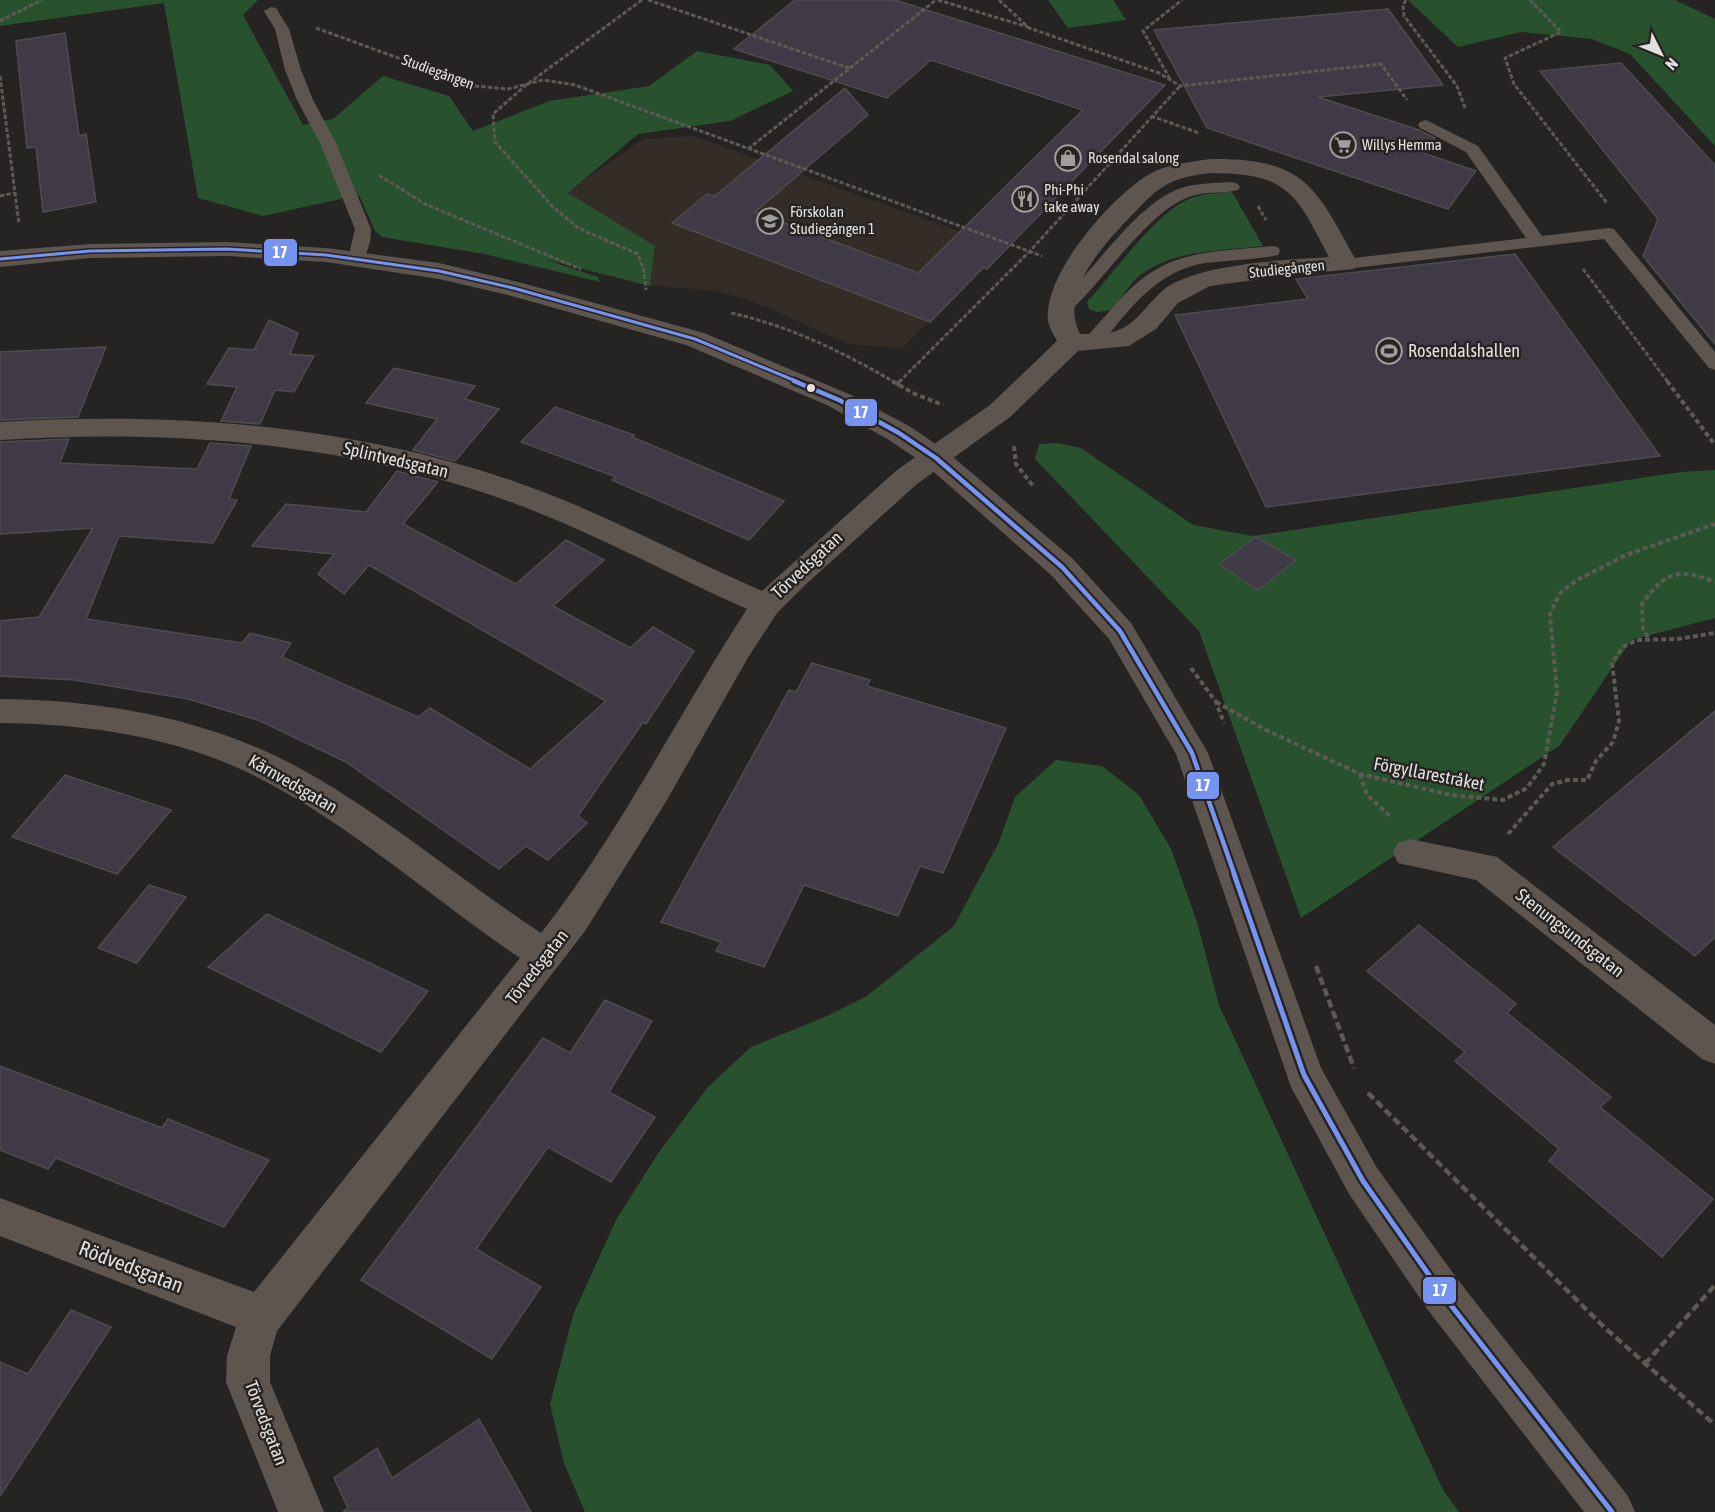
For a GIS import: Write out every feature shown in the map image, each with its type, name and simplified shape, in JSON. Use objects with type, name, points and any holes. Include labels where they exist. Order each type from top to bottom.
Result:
[{"type":"street","name":"Studiegången","points":[[1204,167],[1234,176],[1274,175],[1300,189],[1314,205],[1346,264],[1282,259],[1205,279],[1169,297],[1147,323],[1120,340],[1082,342],[1060,319],[1075,266],[1083,254],[1157,180],[1171,174],[1204,167]]},
{"type":"street","points":[[0,259],[90,251],[163,248],[270,251],[357,259],[439,271],[695,339],[838,400],[899,433],[936,458],[1062,567],[1120,631],[1156,689],[1191,753],[1304,1075],[1364,1181],[1443,1295],[1612,1512]]},
{"type":"street","points":[[936,458],[1000,411],[1082,342]]},
{"type":"street","name":"Splintvedsgatan","points":[[0,431],[153,427],[226,432],[286,437],[411,462],[464,476],[535,500],[766,604]]},
{"type":"street","name":"Törvedsgatan","points":[[301,1512],[248,1382],[246,1359],[262,1317],[572,921],[652,795],[766,604],[873,505],[936,458]]},
{"type":"street","name":"Kärnvedsgatan","points":[[0,711],[36,710],[110,719],[181,736],[236,753],[291,780],[347,815],[546,956]]},
{"type":"street","name":"Stenungsundsgatan","points":[[1410,853],[1485,867],[1715,1047]]},
{"type":"street","name":"Rödvedsgatan","points":[[0,1217],[262,1317]]},
{"type":"lane","points":[[271,11],[282,29],[293,70],[305,100],[327,141],[363,229],[357,259]]},
{"type":"lane","points":[[1426,125],[1472,149],[1537,241]]},
{"type":"lane","name":"Studiegången","points":[[1346,264],[1608,233]]},
{"type":"lane","points":[[1608,233],[1715,364]]},
{"type":"path","points":[[0,21],[42,0]]},
{"type":"path","points":[[642,0],[526,85],[494,114],[495,142],[553,207],[578,228],[638,254],[644,273],[646,291]]},
{"type":"path","points":[[648,0],[850,68]]},
{"type":"path","points":[[748,149],[937,0],[1029,28],[1159,73],[1180,86],[1381,64],[1426,125]]},
{"type":"path","points":[[999,0],[1029,28]]},
{"type":"path","points":[[1171,80],[1143,31],[1154,20],[1178,6],[1182,0]]},
{"type":"path","points":[[1530,0],[1561,32],[1505,58],[1514,84],[1629,230],[1608,233]]},
{"type":"path","name":"Studiegången","points":[[271,11],[476,86],[494,90],[554,80],[575,85],[1009,244]]},
{"type":"path","points":[[0,76],[20,233]]},
{"type":"path","points":[[896,385],[1030,252],[1180,86]]},
{"type":"path","points":[[327,141],[337,141],[387,182],[425,204],[583,270]]},
{"type":"path","points":[[0,196],[14,193]]},
{"type":"path","points":[[1577,261],[1715,445]]},
{"type":"path","name":"Förgyllarestråket","points":[[1228,735],[1216,702],[1284,739],[1360,774],[1451,795],[1488,800],[1503,800],[1521,793],[1538,775],[1544,764],[1557,692],[1550,614],[1560,593],[1576,580],[1626,555],[1715,524]]},
{"type":"path","points":[[1648,638],[1643,629],[1642,604],[1665,578],[1675,572],[1686,572],[1715,582]]},
{"type":"path","points":[[1485,867],[1505,838],[1552,784],[1568,780],[1587,780],[1596,761],[1613,742],[1619,721],[1612,663],[1622,647],[1632,641],[1648,638],[1688,638],[1715,633]]},
{"type":"path","points":[[1360,774],[1368,795],[1396,822],[1405,851],[1410,853]]},
{"type":"path","points":[[1311,954],[1357,1075]]},
{"type":"path","points":[[1361,1086],[1605,1328],[1715,1425]]},
{"type":"path","points":[[1645,1364],[1715,1285]]},
{"type":"shaded area","name":"Förskolan Studiegången 1","points":[[693,136],[1005,248],[902,348],[848,344],[753,301],[717,291],[647,285],[655,249],[565,194],[643,139]]},
{"type":"green space","points":[[0,0],[258,0],[243,15],[303,125],[333,119],[383,76],[449,96],[473,131],[549,101],[649,86],[697,51],[770,65],[793,91],[730,121],[638,134],[568,193],[655,246],[650,286],[544,259],[598,277],[600,282],[484,254],[382,237],[375,231],[359,195],[263,216],[198,198],[164,3],[0,26]]},
{"type":"green space","points":[[1048,0],[1113,0],[1126,20],[1068,28]]},
{"type":"green space","points":[[1408,0],[1675,0],[1715,19],[1715,146],[1630,54],[1592,39],[1521,32],[1458,47]]},
{"type":"green space","points":[[1232,192],[1263,246],[1198,253],[1166,261],[1138,277],[1112,310],[1097,312],[1089,309],[1087,302],[1161,218],[1192,198]]},
{"type":"green space","points":[[1057,443],[1081,448],[1193,525],[1253,536],[1681,472],[1715,470],[1715,618],[1631,640],[1560,745],[1301,918],[1199,631],[1035,459],[1039,444]]},
{"type":"green space","points":[[1056,760],[1102,766],[1139,795],[1171,849],[1197,922],[1219,1005],[1443,1490],[1459,1512],[585,1512],[564,1463],[550,1404],[573,1315],[616,1220],[659,1152],[708,1087],[751,1047],[827,1016],[867,996],[954,926],[999,842],[1015,797]]},
{"type":"building","points":[[795,0],[895,0],[1165,85],[987,269],[983,268],[930,322],[672,223],[707,194],[715,196],[845,88],[868,115],[755,212],[918,273],[1083,110],[931,60],[887,98],[734,49]]},
{"type":"building","points":[[1388,9],[1443,85],[1318,97],[1419,130],[1435,138],[1423,153],[1476,171],[1448,209],[1207,128],[1154,30]]},
{"type":"building","points":[[65,33],[79,136],[86,134],[96,202],[43,212],[36,147],[27,148],[16,41]]},
{"type":"building","points":[[1621,63],[1715,165],[1715,344],[1643,256],[1658,219],[1540,71]]},
{"type":"building","name":"Rosendalshallen","points":[[1515,254],[1660,456],[1266,507],[1175,315],[1308,299],[1296,279]]},
{"type":"building","points":[[269,320],[298,333],[290,354],[314,356],[294,392],[275,390],[260,424],[221,421],[237,387],[207,384],[229,348],[254,350]]},
{"type":"building","points":[[106,347],[78,417],[0,420],[0,352]]},
{"type":"building","points":[[394,368],[475,386],[465,399],[499,409],[455,461],[413,450],[437,419],[366,403]]},
{"type":"building","points":[[555,407],[634,435],[632,437],[784,501],[749,540],[612,480],[616,477],[521,442]]},
{"type":"building","points":[[69,439],[60,463],[197,469],[210,443],[251,446],[229,499],[237,500],[213,543],[119,536],[86,619],[242,643],[250,633],[291,643],[282,657],[418,717],[430,708],[530,769],[606,701],[369,565],[344,594],[318,574],[334,554],[252,546],[286,504],[366,512],[397,471],[438,482],[403,524],[516,584],[566,540],[604,560],[553,606],[630,648],[653,627],[694,651],[646,724],[643,722],[578,816],[587,823],[548,860],[526,846],[499,869],[346,762],[258,720],[188,699],[75,680],[0,676],[0,621],[39,617],[93,528],[0,534],[0,442]]},
{"type":"building","points":[[1256,537],[1296,560],[1258,590],[1219,564]]},
{"type":"building","points":[[812,663],[870,680],[867,686],[1006,728],[943,873],[920,866],[898,916],[804,885],[764,967],[716,951],[721,942],[661,922],[789,690],[796,692]]},
{"type":"building","points":[[1715,711],[1715,937],[1695,956],[1553,847]]},
{"type":"building","points":[[65,775],[171,810],[117,874],[12,837]]},
{"type":"building","points":[[149,885],[186,897],[137,963],[98,948]]},
{"type":"building","points":[[267,914],[428,991],[381,1052],[208,967]]},
{"type":"building","points":[[1419,925],[1516,1004],[1507,1013],[1611,1097],[1600,1107],[1713,1199],[1662,1257],[1549,1161],[1559,1149],[1455,1061],[1465,1052],[1367,971]]},
{"type":"building","points":[[605,1000],[652,1021],[609,1092],[655,1117],[611,1182],[548,1147],[476,1249],[541,1287],[492,1359],[361,1280],[543,1038],[570,1053]]},
{"type":"building","points":[[0,1066],[162,1128],[168,1119],[269,1160],[224,1227],[56,1158],[48,1169],[0,1150]]},
{"type":"building","points":[[71,1310],[111,1327],[0,1496],[0,1362],[28,1374]]},
{"type":"building","points":[[479,1419],[531,1512],[343,1512],[348,1508],[334,1478],[377,1448],[392,1478]]},
{"type":"transit line","name":"17","points":[[0,259],[90,251],[227,249],[326,255],[439,271],[513,288],[695,339],[839,400],[899,433],[936,458],[1062,567],[1120,631],[1192,753],[1304,1075],[1363,1181],[1443,1295],[1612,1512]]},
{"type":"place","name":"Willys Hemma","points":[[1343,145]]},
{"type":"place","name":"Rosendal salong","points":[[1068,158]]},
{"type":"place","name":"Phi-Phi take away","points":[[1025,199]]},
{"type":"place","name":"Förskolan Studiegången 1","points":[[770,221]]},
{"type":"place","name":"Rosendalshallen","points":[[1389,351]]}]
